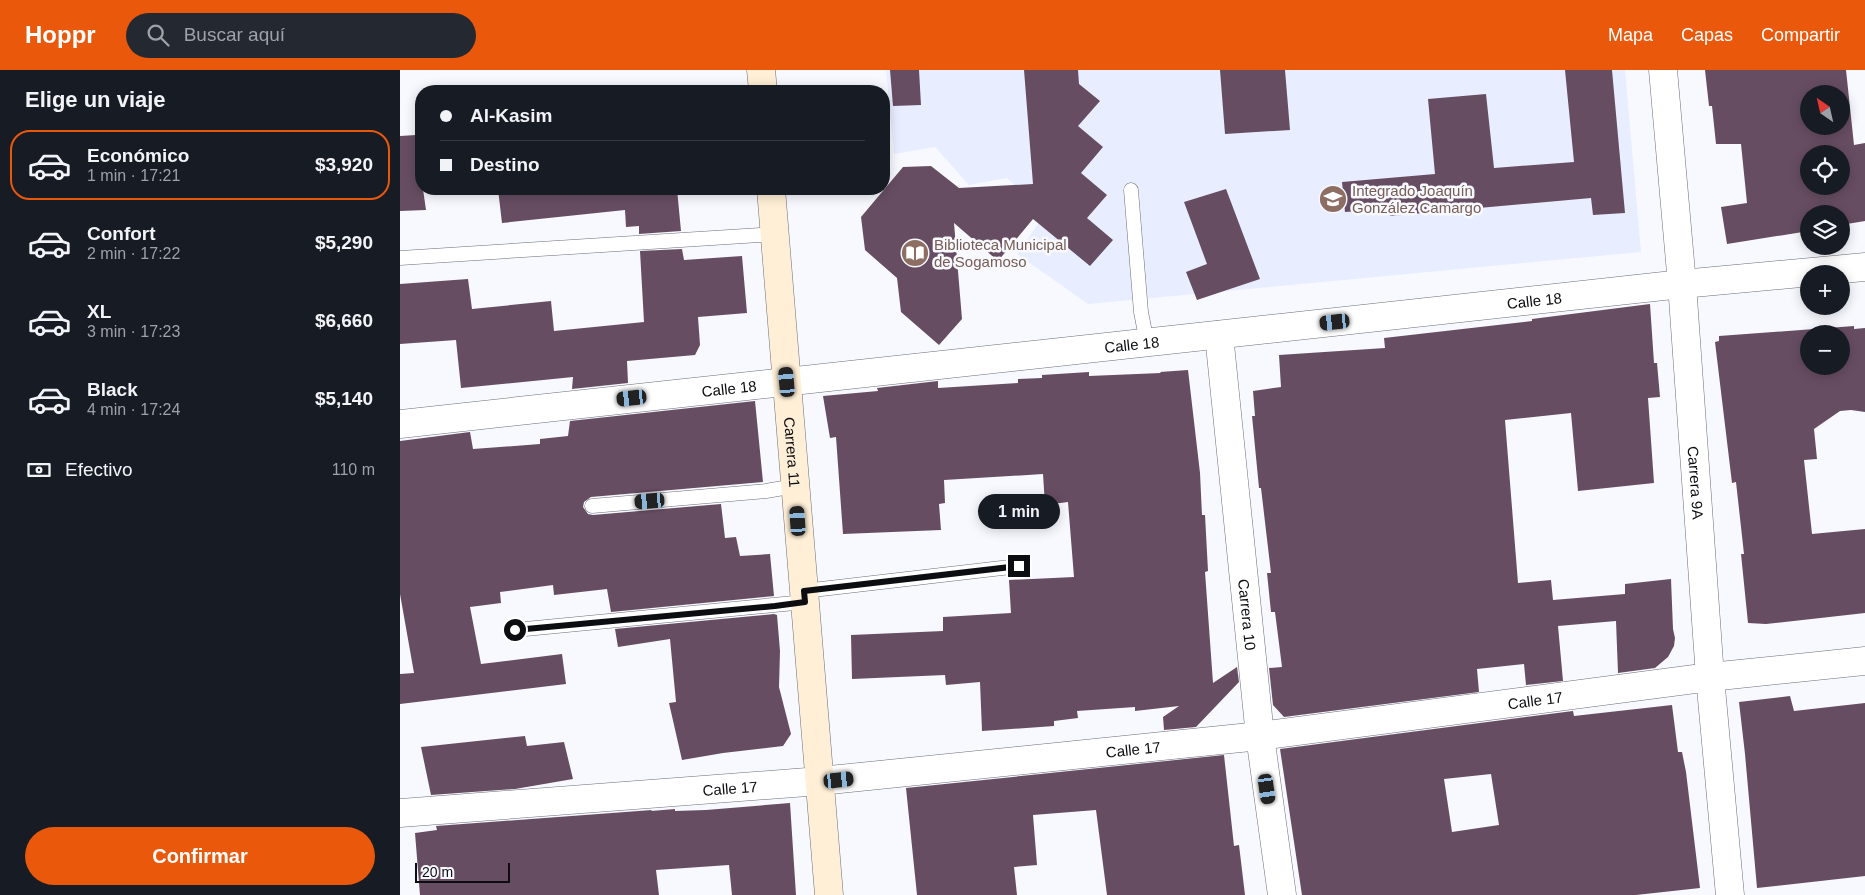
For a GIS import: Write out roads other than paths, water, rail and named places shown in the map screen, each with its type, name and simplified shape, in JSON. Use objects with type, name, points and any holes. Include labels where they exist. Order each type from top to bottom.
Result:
[{"type":"street","points":[[761,70],[762,85]]},
{"type":"street","name":"Carrera 9A","points":[[1663,70],[1682,284],[1710,678],[1730,895]]},
{"type":"street","name":"Carrera 11","points":[[771,195],[829,895]]},
{"type":"street","name":"Calle 18","points":[[400,424],[1682,284],[1865,267]]},
{"type":"street","name":"Carrera 10","points":[[1219,335],[1260,736],[1282,895]]},
{"type":"street","name":"Calle 17","points":[[400,813],[820,782],[1260,736],[1710,678],[1865,661]]},
{"type":"lane","points":[[1131,190],[1141,312],[1147,343]]},
{"type":"lane","points":[[400,258],[774,234]]},
{"type":"lane","points":[[592,506],[766,491],[796,486]]},
{"type":"lane","points":[[515,630],[804,596],[1019,566]]},
{"type":"place","name":"Integrado Joaquín González Camargo","points":[[1333,199]]},
{"type":"place","name":"Biblioteca Municipal de Sogamoso","points":[[915,253]]}]
